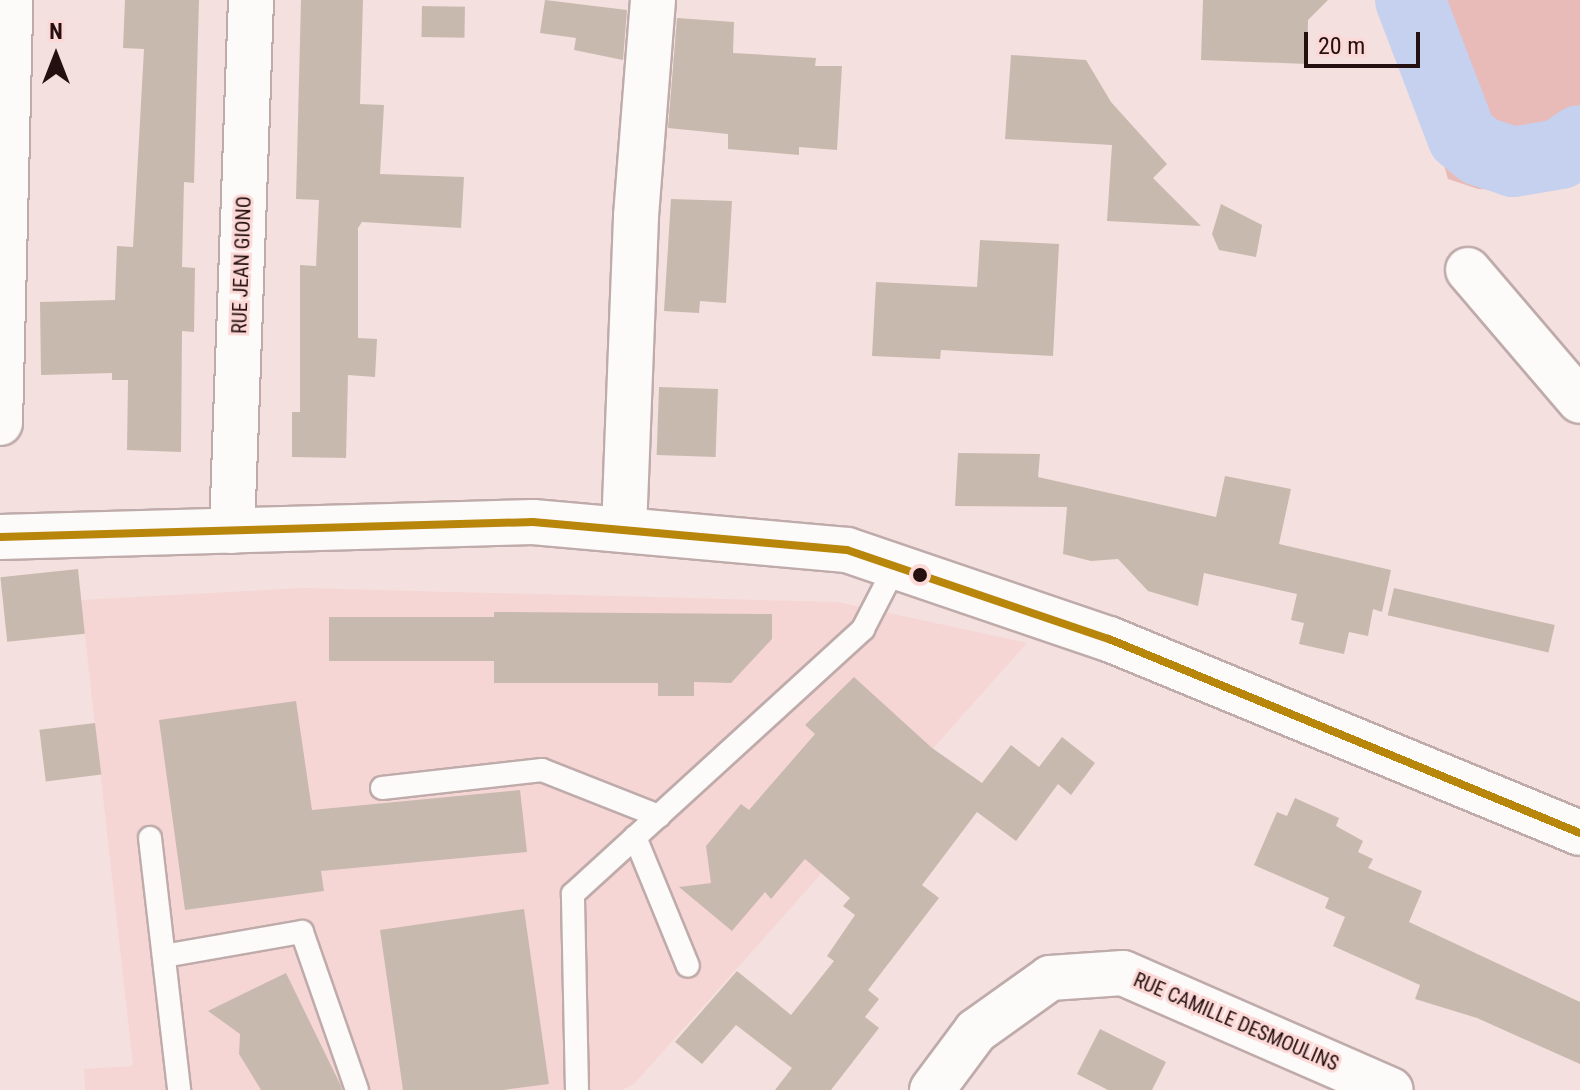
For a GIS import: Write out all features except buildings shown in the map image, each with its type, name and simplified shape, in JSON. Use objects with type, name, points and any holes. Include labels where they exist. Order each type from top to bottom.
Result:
[{"type":"street","points":[[0,423],[10,0]]},
{"type":"street","name":"RUE JEAN GIONO","points":[[232,531],[251,0]]},
{"type":"street","points":[[624,530],[636,216],[653,0]]},
{"type":"street","points":[[1468,270],[1580,401]]},
{"type":"street","points":[[0,537],[533,522],[847,550],[1109,639],[1580,833]]},
{"type":"street","name":"RUE CAMILLE DESMOULINS","points":[[932,1090],[976,1031],[1050,978],[1123,973],[1391,1090]]},
{"type":"lane","points":[[577,1090],[573,894],[863,629],[895,567]]},
{"type":"lane","points":[[382,788],[542,770],[659,816]]},
{"type":"lane","points":[[635,837],[688,966]]},
{"type":"lane","points":[[150,838],[179,1090]]},
{"type":"lane","points":[[164,956],[302,932],[357,1090]]},
{"type":"shaded area","points":[[1397,0],[1580,0],[1580,168],[1526,190],[1478,189],[1448,179]]},
{"type":"shaded area","points":[[303,588],[838,602],[1027,643],[634,1084],[622,1090],[85,1090],[84,1069],[133,1066],[81,600]]},
{"type":"waterway","points":[[1410,0],[1462,136],[1480,151],[1513,162],[1560,154],[1580,140]]},
{"type":"transit line","points":[[0,537],[533,522],[847,550],[1109,639],[1580,833]]}]
